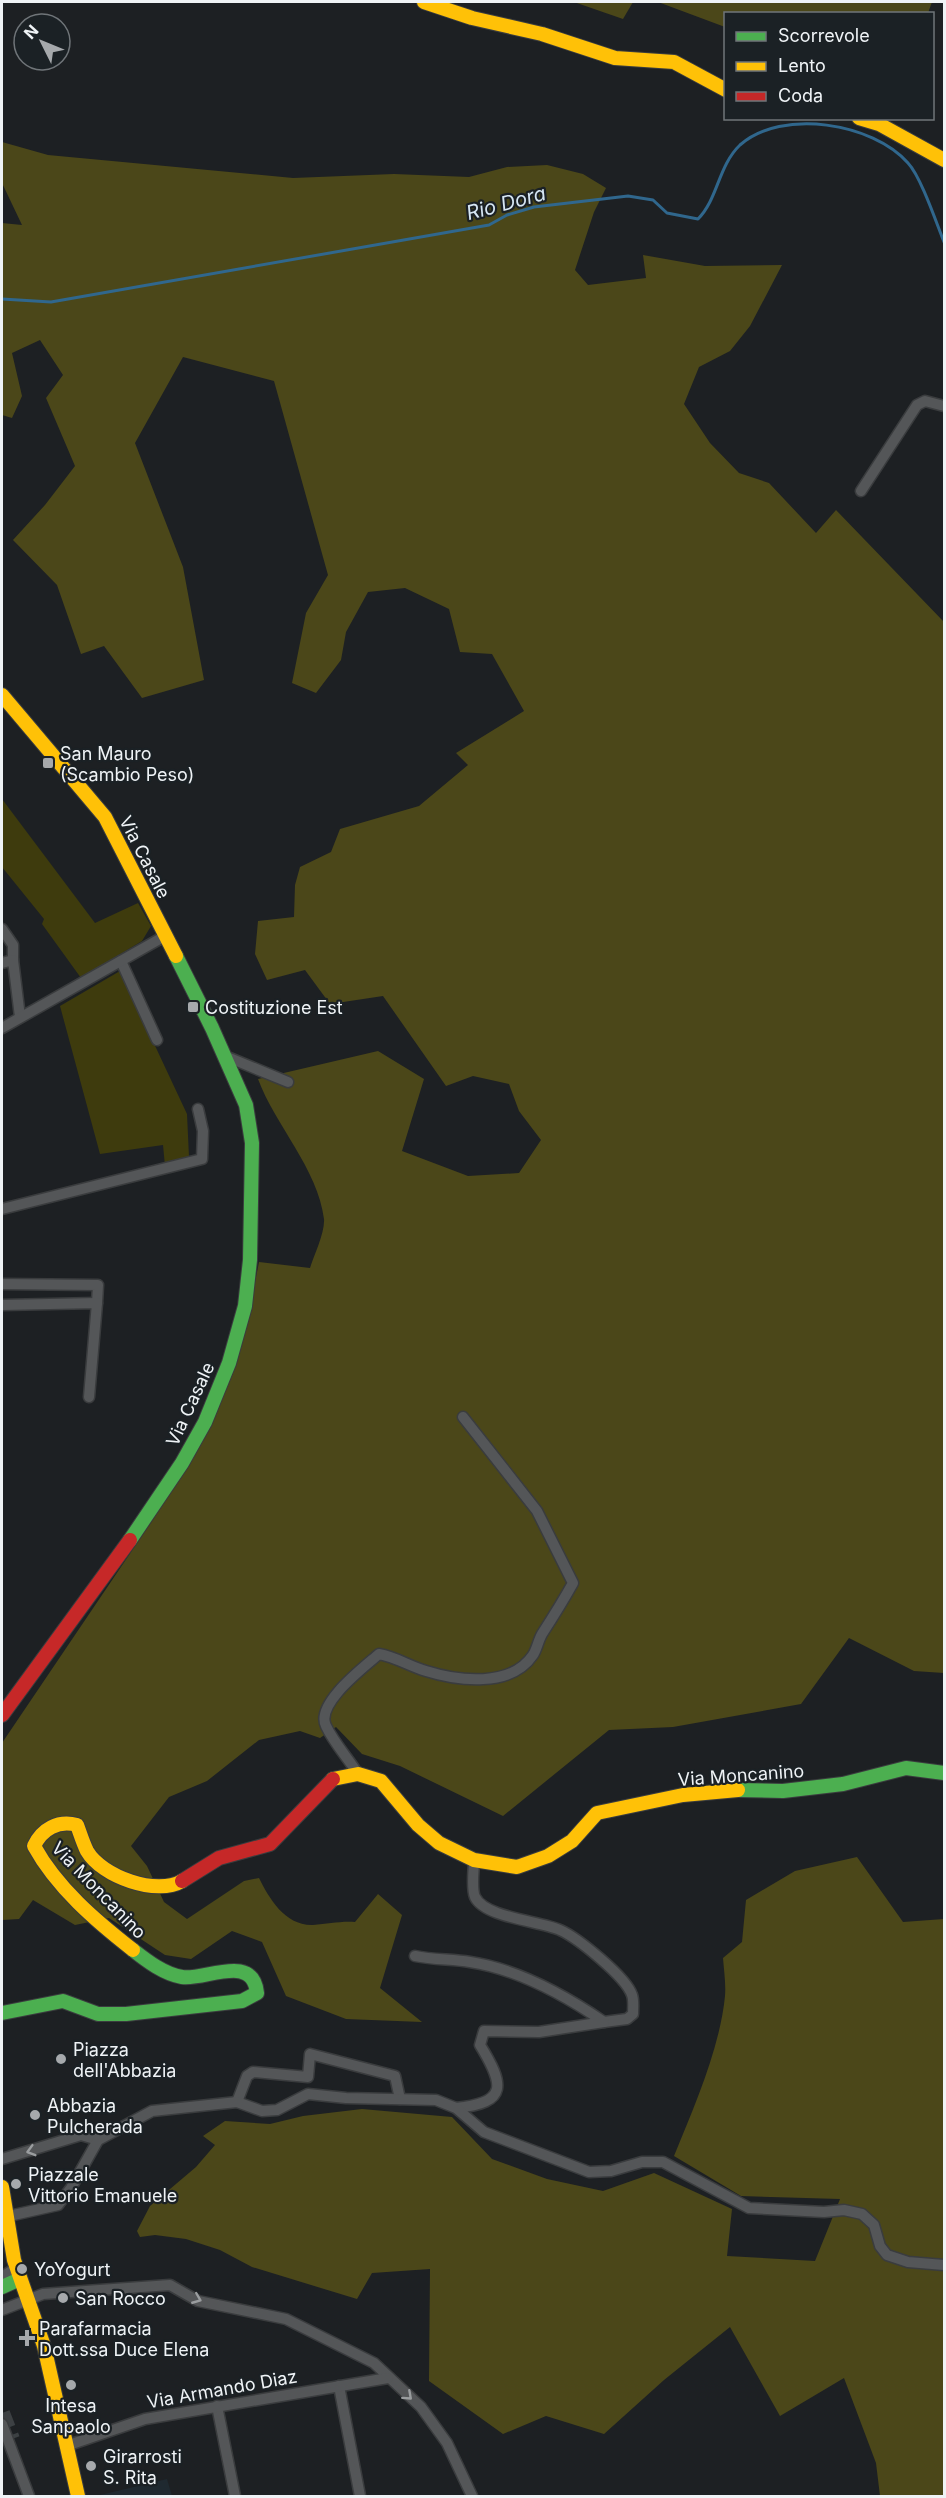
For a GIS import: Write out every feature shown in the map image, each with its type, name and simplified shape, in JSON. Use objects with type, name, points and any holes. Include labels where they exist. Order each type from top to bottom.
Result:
[{"type":"street","points":[[424,2],[472,18],[542,34],[615,58],[674,62],[724,89]]},
{"type":"street","points":[[866,120],[879,124],[945,160]]},
{"type":"street","points":[[861,491],[917,405],[925,401],[945,406]]},
{"type":"street","name":"Via Casale","points":[[2,695],[105,817],[225,1056],[246,1105],[252,1154],[250,1260],[245,1306],[229,1363],[205,1422],[182,1463],[134,1535],[2,1715]]},
{"type":"street","points":[[4,928],[13,945],[20,1017]]},
{"type":"street","points":[[2,1028],[165,936]]},
{"type":"street","points":[[2,963],[14,960]]},
{"type":"street","points":[[121,961],[157,1040]]},
{"type":"street","points":[[225,1056],[288,1082]]},
{"type":"street","points":[[2,1209],[202,1159],[203,1131],[198,1109]]},
{"type":"street","points":[[2,1284],[98,1285],[89,1397]]},
{"type":"street","points":[[44,1284],[44,1304]]},
{"type":"street","points":[[2,1305],[97,1303]]},
{"type":"street","points":[[358,1774],[325,1725],[323,1715],[328,1704],[379,1654],[392,1656],[426,1671],[470,1680],[503,1675],[521,1668],[533,1655],[542,1635],[573,1583],[537,1511],[463,1417]]},
{"type":"street","name":"Via Moncanino","points":[[2,2013],[63,2001],[98,2014],[126,2014],[242,2001],[257,1993],[254,1982],[241,1972],[225,1969],[179,1977],[154,1967],[135,1953],[102,1923],[41,1860],[34,1846],[42,1832],[63,1823],[72,1823],[80,1829],[88,1854],[113,1874],[148,1887],[175,1886],[219,1858],[270,1844],[333,1779],[358,1774],[381,1781],[418,1825],[439,1843],[474,1860],[517,1867],[548,1856],[564,1846],[597,1813],[683,1795],[729,1790],[783,1791],[843,1784],[906,1768],[945,1773]]},
{"type":"street","points":[[456,2108],[479,2106],[489,2101],[498,2086],[496,2073],[480,2045],[484,2031],[547,2032],[627,2019],[633,2014],[632,1995],[618,1976],[577,1941],[559,1929],[499,1913],[481,1905],[475,1896],[474,1860]]},
{"type":"street","points":[[415,1956],[469,1962],[495,1968],[576,2002],[604,2022]]},
{"type":"street","points":[[237,2102],[247,2076],[253,2072],[308,2077],[310,2054],[395,2076],[400,2099]]},
{"type":"street","points":[[6,2221],[58,2205],[72,2188],[98,2139],[152,2111],[237,2102],[262,2111],[277,2110],[308,2094],[436,2100],[456,2108],[484,2132],[566,2165],[599,2173],[654,2160],[663,2162],[749,2208],[844,2210],[862,2214],[874,2225],[880,2246],[887,2255],[908,2262],[945,2265]]},
{"type":"street","points":[[2,2159],[81,2135],[98,2139]]},
{"type":"street","points":[[2,2187],[6,2221],[18,2274],[42,2338],[78,2496]]},
{"type":"street","points":[[2,2277],[18,2274]]},
{"type":"street","points":[[2,2287],[18,2274]]},
{"type":"street","points":[[2,2310],[43,2294],[80,2289],[170,2284],[198,2301],[286,2319],[374,2363],[421,2407],[436,2426],[472,2496]]},
{"type":"street","name":"Via Armando Diaz","points":[[66,2446],[145,2419],[388,2378]]},
{"type":"street","points":[[339,2386],[360,2496]]},
{"type":"street","points":[[217,2406],[235,2496]]},
{"type":"street","points":[[2,2424],[29,2496]]},
{"type":"shaded area","points":[[574,2],[633,2],[623,19]]},
{"type":"shaded area","points":[[658,2],[932,2],[928,12],[724,12],[724,27]]},
{"type":"shaded area","points":[[2,142],[48,155],[293,178],[394,174],[469,177],[507,167],[547,165],[583,174],[606,188],[594,212],[575,270],[588,285],[646,278],[643,255],[705,266],[782,265],[750,326],[730,351],[699,367],[684,404],[710,443],[739,473],[769,483],[816,533],[836,510],[944,622],[944,1673],[914,1671],[849,1638],[801,1704],[673,1727],[609,1730],[503,1816],[400,1766],[362,1754],[336,1727],[320,1738],[300,1731],[259,1740],[207,1781],[169,1797],[131,1846],[147,1866],[164,1902],[187,1919],[244,1881],[259,1878],[279,1909],[294,1921],[303,1924],[355,1922],[378,1894],[402,1915],[380,1988],[422,2022],[346,2019],[286,1996],[262,1942],[232,1931],[191,1959],[165,1955],[109,1918],[75,1925],[33,1900],[19,1919],[2,1920],[2,1743],[154,1518],[250,1307],[259,1262],[310,1268],[321,1237],[324,1219],[314,1182],[265,1096],[258,1079],[378,1051],[424,1079],[402,1151],[468,1176],[519,1173],[541,1140],[519,1111],[509,1084],[473,1076],[446,1086],[383,996],[330,1004],[305,970],[267,980],[255,954],[258,921],[294,917],[295,885],[300,867],[331,852],[340,829],[419,806],[468,765],[456,753],[524,711],[492,654],[460,652],[449,609],[405,588],[368,592],[346,632],[341,660],[316,693],[292,683],[306,613],[328,575],[274,381],[183,357],[135,443],[183,567],[204,680],[142,698],[104,646],[81,654],[57,585],[13,540],[45,505],[75,466],[46,398],[63,375],[40,340],[12,353],[22,396],[12,418],[2,415],[2,223],[22,225],[2,183]]},
{"type":"shaded area","points":[[2,799],[95,923],[138,903],[151,926],[142,941],[81,978],[42,924],[44,919],[2,867]]},
{"type":"shaded area","points":[[120,971],[187,1114],[189,1157],[165,1166],[163,1145],[100,1154],[60,1006]]},
{"type":"shaded area","points":[[857,1857],[903,1922],[944,1919],[944,2496],[880,2496],[876,2463],[844,2378],[780,2416],[730,2327],[664,2380],[604,2434],[546,2416],[503,2434],[429,2381],[430,2269],[372,2273],[357,2299],[252,2267],[220,2250],[186,2239],[155,2235],[140,2237],[137,2231],[150,2206],[196,2167],[215,2145],[203,2136],[225,2121],[270,2124],[303,2116],[362,2109],[452,2117],[492,2159],[547,2179],[603,2191],[654,2173],[732,2209],[727,2256],[815,2261],[840,2199],[741,2196],[674,2156],[690,2118],[718,2036],[725,1996],[723,1958],[742,1942],[746,1900],[795,1871]]},
{"type":"shaded area","points":[[167,2479],[172,2496],[96,2496]]},
{"type":"waterway","name":"Rio Dora","points":[[2,299],[51,302],[489,225],[507,215],[534,207],[628,196],[653,200],[667,213],[698,219],[710,202],[727,163],[740,145],[758,134],[779,127],[802,124],[827,125],[851,130],[873,138],[892,149],[908,163],[918,178],[944,242]]},
{"type":"tunnel","points":[[2,2413],[12,2439]]},
{"type":"traffic: fast","points":[[130,1540],[182,1463],[205,1422],[229,1363],[245,1306],[250,1260],[252,1143],[246,1105],[212,1028],[176,956]]},
{"type":"traffic: fast","points":[[738,1790],[783,1791],[843,1784],[906,1768],[944,1773]]},
{"type":"traffic: fast","points":[[2,2013],[63,2001],[98,2014],[126,2014],[242,2001],[257,1993],[254,1981],[247,1974],[226,1971],[182,1977],[162,1970],[133,1950]]},
{"type":"traffic: fast","points":[[2,2287],[20,2279]]},
{"type":"traffic: slow","points":[[424,2],[472,18],[542,34],[615,58],[674,62],[724,89]]},
{"type":"traffic: slow","points":[[866,120],[879,124],[944,160]]},
{"type":"traffic: slow","points":[[2,695],[105,817],[176,956]]},
{"type":"traffic: slow","points":[[333,1779],[358,1774],[381,1781],[418,1825],[439,1843],[474,1860],[517,1867],[548,1856],[572,1841],[597,1813],[683,1795],[738,1790]]},
{"type":"traffic: slow","points":[[133,1950],[91,1915],[66,1890],[34,1846],[37,1840],[51,1827],[63,1824],[77,1825],[87,1851],[94,1860],[117,1876],[145,1885],[171,1885],[182,1881]]},
{"type":"traffic: slow","points":[[2,2187],[14,2260],[44,2346],[78,2496]]},
{"type":"traffic: jam","points":[[2,1715],[130,1540]]},
{"type":"traffic: jam","points":[[182,1881],[219,1858],[270,1844],[333,1779]]},
{"type":"place","name":"San Mauro (Scambio Peso)","points":[[48,763]]},
{"type":"place","name":"Costituzione Est","points":[[193,1007]]},
{"type":"place","name":"Piazza dell'Abbazia","points":[[61,2059]]},
{"type":"place","name":"Abbazia Pulcherada","points":[[35,2115]]},
{"type":"place","name":"Piazzale Vittorio Emanuele","points":[[16,2184]]},
{"type":"place","name":"YoYogurt","points":[[22,2269]]},
{"type":"place","name":"San Rocco","points":[[63,2298]]},
{"type":"place","name":"Parafarmacia Dott.ssa Duce Elena","points":[[27,2338]]},
{"type":"place","name":"Intesa Sanpaolo","points":[[71,2385]]},
{"type":"place","name":"Girarrosti S. Rita","points":[[91,2466]]}]
